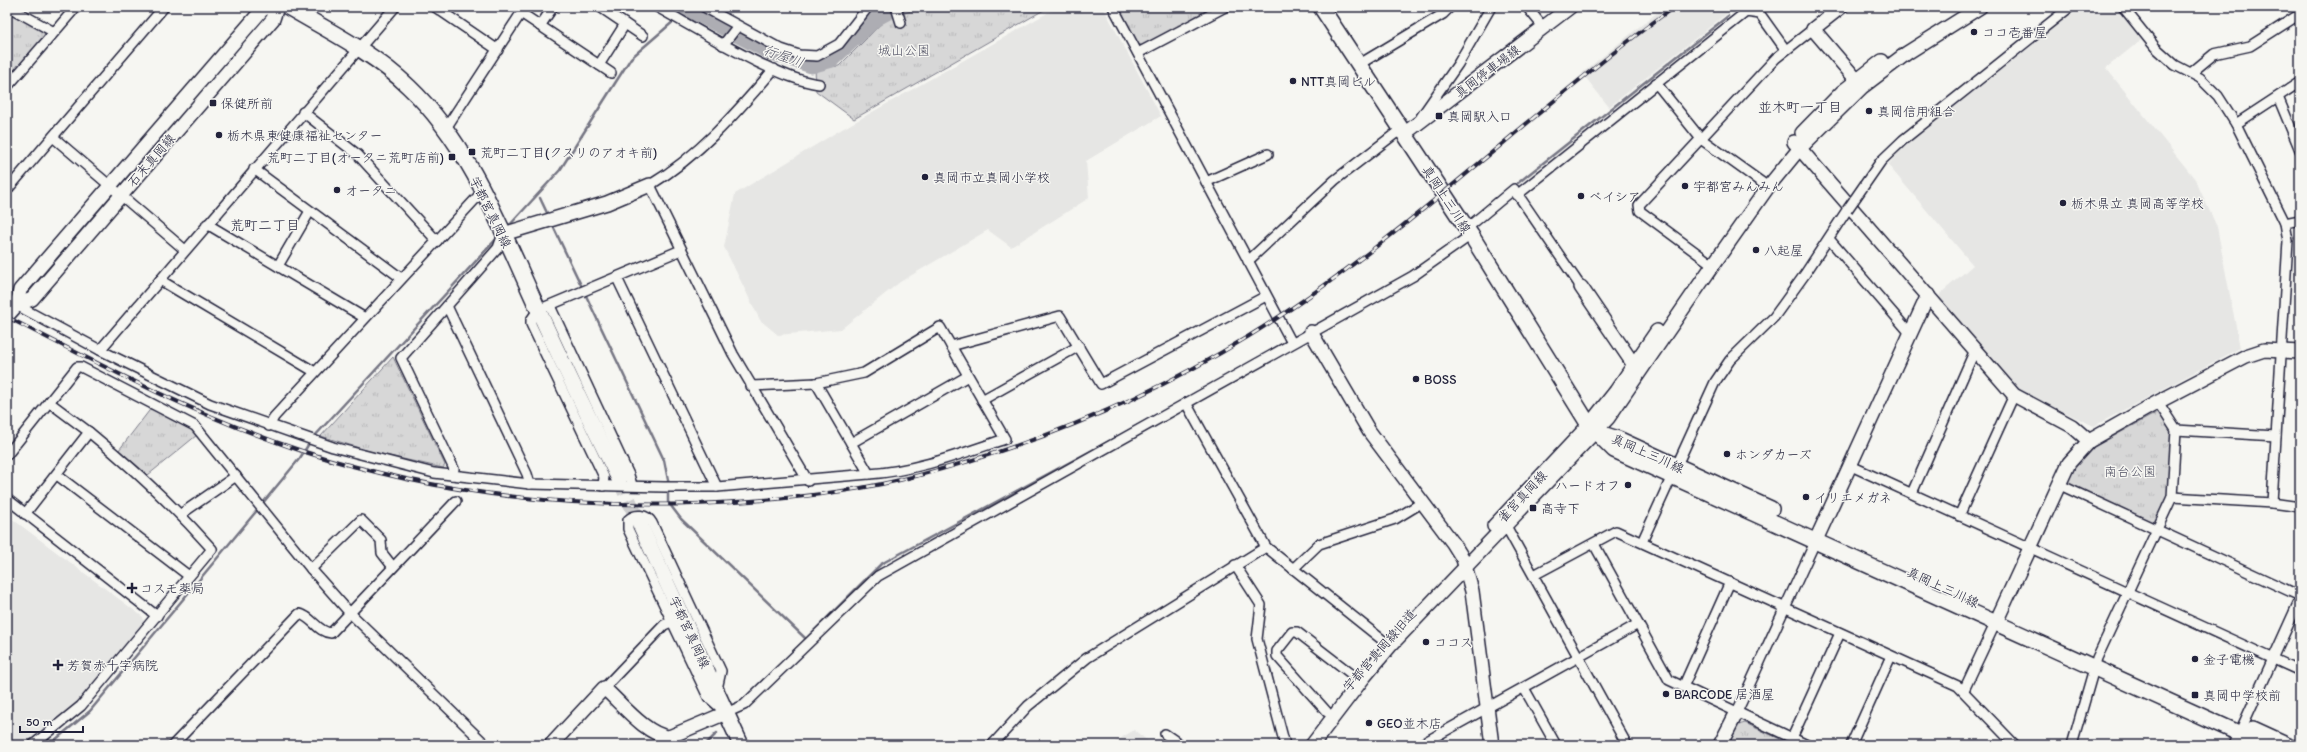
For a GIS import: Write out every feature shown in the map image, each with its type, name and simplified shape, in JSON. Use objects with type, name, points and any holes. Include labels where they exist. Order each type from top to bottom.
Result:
[{"type":"main road","name":"宇都宮真岡線","points":[[288,7],[359,49],[408,86],[446,128],[544,308],[625,482]]},
{"type":"main road","name":"真岡上三川線","points":[[1321,7],[1469,232],[1593,429],[1674,471],[2096,662],[2239,734],[2265,745]]},
{"type":"main road","name":"宇都宮真岡線","points":[[638,520],[717,689],[741,745]]},
{"type":"main road","name":"真岡上三川線","points":[[2239,734],[2288,745]]},
{"type":"street","points":[[9,7],[54,32]]},
{"type":"street","points":[[7,87],[76,7]]},
{"type":"street","points":[[7,190],[164,7]]},
{"type":"street","name":"石末真岡線","points":[[7,316],[12,302],[20,290],[262,10],[268,7]]},
{"type":"street","name":"石末真岡線","points":[[12,302],[32,298],[272,19],[277,7]]},
{"type":"street","points":[[100,350],[303,112],[395,7]]},
{"type":"street","points":[[435,7],[498,50]]},
{"type":"street","points":[[540,26],[553,7]]},
{"type":"street","points":[[600,7],[643,36]]},
{"type":"street","points":[[657,7],[724,45],[774,70],[802,82],[819,84]]},
{"type":"street","points":[[704,7],[781,49],[799,55],[817,56],[839,44],[868,7]]},
{"type":"street","points":[[896,7],[901,23]]},
{"type":"street","points":[[1113,7],[1292,343]]},
{"type":"street","points":[[1138,53],[1225,7]]},
{"type":"street","points":[[1358,65],[1443,14],[1450,7]]},
{"type":"street","points":[[1418,124],[1458,64],[1491,7]]},
{"type":"street","points":[[1527,7],[1544,28]]},
{"type":"street","name":"真岡停車場線","points":[[1404,134],[1570,7]]},
{"type":"street","points":[[1710,262],[1640,211],[1639,205],[1785,49],[1841,7]]},
{"type":"street","points":[[1593,429],[1634,365],[1765,185],[1797,145],[1859,83],[1903,45],[1965,7]]},
{"type":"street","points":[[1859,83],[1980,7]]},
{"type":"street","points":[[1642,542],[1715,382],[1730,360],[1774,317],[1829,239],[1881,161],[1903,140],[2070,7]]},
{"type":"street","points":[[2123,7],[2155,47],[2175,65],[2200,78],[2218,96],[2236,124],[2285,222],[2288,241],[2272,502]]},
{"type":"street","points":[[446,128],[523,10],[540,26],[611,73]]},
{"type":"street","points":[[1517,195],[1746,12],[1760,14],[1785,49]]},
{"type":"street","points":[[2191,73],[2214,54],[2250,46],[2300,14]]},
{"type":"street","points":[[598,65],[625,24]]},
{"type":"street","points":[[724,45],[737,26]]},
{"type":"street","points":[[1813,29],[1859,83]]},
{"type":"street","points":[[452,476],[454,469],[400,358],[498,248],[503,234],[607,202],[650,185],[674,171],[697,153],[774,70]]},
{"type":"street","points":[[2236,124],[2300,82]]},
{"type":"street","points":[[1656,83],[1701,139],[1765,185]]},
{"type":"street","points":[[2278,97],[2299,145]]},
{"type":"street","points":[[303,112],[358,155],[437,240]]},
{"type":"street","points":[[1248,262],[1351,166],[1396,133],[1404,134]]},
{"type":"street","points":[[53,137],[186,250]]},
{"type":"street","points":[[1797,145],[2014,395],[2072,426],[2089,441]]},
{"type":"street","points":[[1206,182],[1268,154]]},
{"type":"street","points":[[254,169],[401,278]]},
{"type":"street","points":[[650,185],[732,354],[808,481]]},
{"type":"street","points":[[604,688],[647,727],[662,736],[669,737],[744,705],[878,576],[1413,276],[1469,232],[1514,189],[1634,365]]},
{"type":"street","points":[[269,426],[274,417],[314,372],[482,192]]},
{"type":"street","points":[[278,266],[310,211]]},
{"type":"street","points":[[2285,222],[2300,220]]},
{"type":"street","points":[[207,224],[365,318]]},
{"type":"street","points":[[1829,239],[1910,333]]},
{"type":"street","points":[[603,486],[604,477],[531,324],[534,316],[544,308],[681,250]]},
{"type":"street","points":[[1593,429],[1624,396],[1710,262]]},
{"type":"street","points":[[617,278],[717,487]]},
{"type":"street","points":[[160,280],[314,372]]},
{"type":"street","points":[[1720,745],[1737,712],[1928,295]]},
{"type":"street","points":[[951,346],[1060,316],[1101,384],[1266,296]]},
{"type":"street","points":[[12,302],[100,350],[210,404],[269,426],[362,455],[452,476],[530,484],[603,486],[625,482],[668,487],[717,487],[808,481],[894,472],[944,459],[1004,439],[940,327],[864,373],[816,383],[751,386]]},
{"type":"street","points":[[447,306],[528,474],[530,484]]},
{"type":"street","points":[[1312,332],[1368,430],[1423,502],[1464,564],[1472,591],[1492,745]]},
{"type":"street","points":[[982,400],[1079,346]]},
{"type":"street","points":[[1912,493],[1976,350]]},
{"type":"street","points":[[1964,690],[2058,484],[2069,463],[2089,441],[2158,402],[2246,356],[2264,350],[2300,352]]},
{"type":"street","points":[[9,449],[49,402],[74,369],[81,367],[195,426],[311,569],[349,612],[486,745]]},
{"type":"street","points":[[851,443],[968,376]]},
{"type":"street","points":[[816,383],[869,474]]},
{"type":"street","points":[[1959,516],[2014,395]]},
{"type":"street","points":[[33,745],[81,706],[212,549],[181,514],[135,470],[89,432],[49,402]]},
{"type":"street","points":[[2072,745],[2096,662],[2172,497],[2176,430],[2158,402]]},
{"type":"street","points":[[1186,403],[1266,546],[1387,643]]},
{"type":"street","name":"雀宮真岡線","points":[[1464,564],[1506,526],[1593,429]]},
{"type":"street","name":"雀宮真岡線","points":[[1464,564],[1593,429]]},
{"type":"street","points":[[2176,430],[2276,436]]},
{"type":"street","points":[[25,514],[57,475],[89,432]]},
{"type":"street","points":[[1849,465],[2300,671]]},
{"type":"street","points":[[57,475],[189,576]]},
{"type":"street","points":[[181,514],[236,476]]},
{"type":"street","points":[[2058,484],[2300,596]]},
{"type":"street","points":[[2172,497],[2272,502],[2300,507]]},
{"type":"street","points":[[7,499],[157,616]]},
{"type":"street","points":[[173,745],[299,614],[306,615],[325,633],[331,633],[349,612],[456,502]]},
{"type":"street","points":[[1293,569],[1319,544],[1395,519],[1423,502]]},
{"type":"street","points":[[717,689],[721,672],[649,517],[644,515],[631,517],[628,520],[628,529],[671,622],[708,697],[726,713]]},
{"type":"street","points":[[311,569],[361,520],[381,540],[382,553],[393,567]]},
{"type":"street","points":[[1506,526],[1627,745]]},
{"type":"street","points":[[1534,576],[1616,531],[1964,690],[2015,745]]},
{"type":"street","points":[[1594,544],[1669,680],[1807,745]]},
{"type":"street","points":[[992,745],[1028,706],[1088,658],[1266,546]]},
{"type":"street","name":"宇都宮真岡線旧道","points":[[1302,745],[1354,676],[1464,564]]},
{"type":"street","points":[[1236,565],[1260,605],[1257,639],[1285,745]]},
{"type":"street","points":[[1683,687],[1730,582]]},
{"type":"street","points":[[2239,734],[2300,599]]},
{"type":"street","points":[[551,745],[664,625],[671,622]]},
{"type":"street","points":[[1420,745],[1638,624]]},
{"type":"street","points":[[1327,712],[1277,656],[1277,651],[1292,632],[1297,632],[1354,676]]},
{"type":"street","points":[[1792,738],[1840,633]]},
{"type":"street","name":"宇都宮真岡線旧道","points":[[1312,745],[1364,677],[1387,643]]},
{"type":"street","points":[[1851,745],[1892,656]]},
{"type":"street","points":[[1524,688],[1556,745]]},
{"type":"street","points":[[1165,734],[1180,745]]},
{"type":"shaded area","name":"真岡市立真岡小学校","points":[[1058,7],[1103,7],[1161,116],[1086,161],[1089,198],[1011,247],[988,230],[900,282],[841,329],[778,335],[760,320],[724,247],[735,194],[837,132]]},
{"type":"shaded area","points":[[1664,7],[1735,7],[1609,107],[1582,73]]},
{"type":"shaded area","name":"栃木県立 真岡高等学校","points":[[2080,7],[2117,7],[2141,40],[2106,68],[2195,179],[2217,227],[2240,348],[2094,426],[2016,390],[1939,300],[1940,294],[1973,265],[1888,165],[1906,144]]},
{"type":"shaded area","name":"芳賀赤十字病院","points":[[7,515],[143,617],[144,624],[74,707],[26,745],[7,745]]},
{"type":"shaded area","points":[[1134,730],[1153,745],[1110,745]]},
{"type":"green space","name":"城山公園","points":[[927,7],[1049,7],[854,119],[816,91],[815,68],[839,66],[880,25],[892,16]]},
{"type":"green space","points":[[1118,7],[1212,7],[1144,46],[1138,44]]},
{"type":"green space","points":[[7,10],[42,30],[46,36],[7,80]]},
{"type":"green space","points":[[393,357],[445,465],[443,468],[372,452],[321,436]]},
{"type":"green space","points":[[152,407],[189,426],[197,435],[148,475],[119,450]]},
{"type":"green space","name":"南台公園","points":[[2158,412],[2163,414],[2171,430],[2168,496],[2156,521],[2148,523],[2068,486],[2066,480],[2085,452]]},
{"type":"green space","points":[[1745,723],[1793,745],[1727,745],[1735,726]]},
{"type":"waterway","name":"行屋川","points":[[684,7],[769,52],[811,66],[832,60],[877,18],[898,7]]},
{"type":"waterway","points":[[678,16],[687,9]]},
{"type":"waterway","points":[[1518,183],[1728,16]]},
{"type":"waterway","points":[[507,228],[560,170],[631,58],[675,20]]},
{"type":"waterway","points":[[540,198],[548,215]]},
{"type":"waterway","points":[[552,224],[664,460],[669,485]]},
{"type":"waterway","points":[[313,438],[498,237]]},
{"type":"waterway","points":[[788,657],[881,564],[1150,419]]},
{"type":"waterway","points":[[262,504],[300,458],[310,442]]},
{"type":"waterway","points":[[668,490],[668,502],[681,519],[805,638]]},
{"type":"waterway","points":[[49,745],[90,711],[259,508]]},
{"type":"waterway","points":[[705,745],[717,733]]},
{"type":"tunnel","points":[[619,479],[638,520]]},
{"type":"railway","points":[[7,317],[152,390],[226,423],[302,451],[357,467],[412,480],[524,498],[638,504],[694,504],[751,501],[813,495],[876,485],[959,464],[1003,450],[1088,418],[1170,380],[1249,336],[1305,299],[1359,260],[1464,176],[1620,47],[1674,7]]},
{"type":"place","name":"ココ壱番屋","points":[[1974,32]]},
{"type":"place","name":"NTT真岡ビル","points":[[1293,81]]},
{"type":"place","name":"保健所前","points":[[213,103]]},
{"type":"place","name":"真岡信用組合","points":[[1869,111]]},
{"type":"place","name":"真岡駅入口","points":[[1439,116]]},
{"type":"place","name":"栃木県東健康福祉センター","points":[[219,135]]},
{"type":"place","name":"荒町二丁目(クスリのアオキ前)","points":[[472,152]]},
{"type":"place","name":"荒町二丁目(オータニ荒町店前)","points":[[452,157]]},
{"type":"place","name":"真岡市立真岡小学校","points":[[925,177]]},
{"type":"place","name":"宇都宮みんみん","points":[[1685,186]]},
{"type":"place","name":"オータニ","points":[[337,190]]},
{"type":"place","name":"ベイシア","points":[[1581,196]]},
{"type":"place","name":"栃木県立 真岡高等学校","points":[[2063,203]]},
{"type":"place","name":"八起屋","points":[[1756,250]]},
{"type":"place","name":"BOSS","points":[[1416,379]]},
{"type":"place","name":"ホンダカーズ","points":[[1727,454]]},
{"type":"place","name":"ハードオフ","points":[[1628,485]]},
{"type":"place","name":"イリエメガネ","points":[[1806,497]]},
{"type":"place","name":"高寺下","points":[[1533,508]]},
{"type":"place","name":"コスモ薬局","points":[[132,588]]},
{"type":"place","name":"ココス","points":[[1426,642]]},
{"type":"place","name":"金子電機","points":[[2195,659]]},
{"type":"place","name":"芳賀赤十字病院","points":[[58,665]]},
{"type":"place","name":"BARCODE 居酒屋","points":[[1666,694]]},
{"type":"place","name":"真岡中学校前","points":[[2195,695]]},
{"type":"place","name":"GEO並木店","points":[[1369,723]]},
{"type":"district","name":"並木町一丁目","points":[[1800,107]]},
{"type":"district","name":"荒町二丁目","points":[[265,225]]}]
